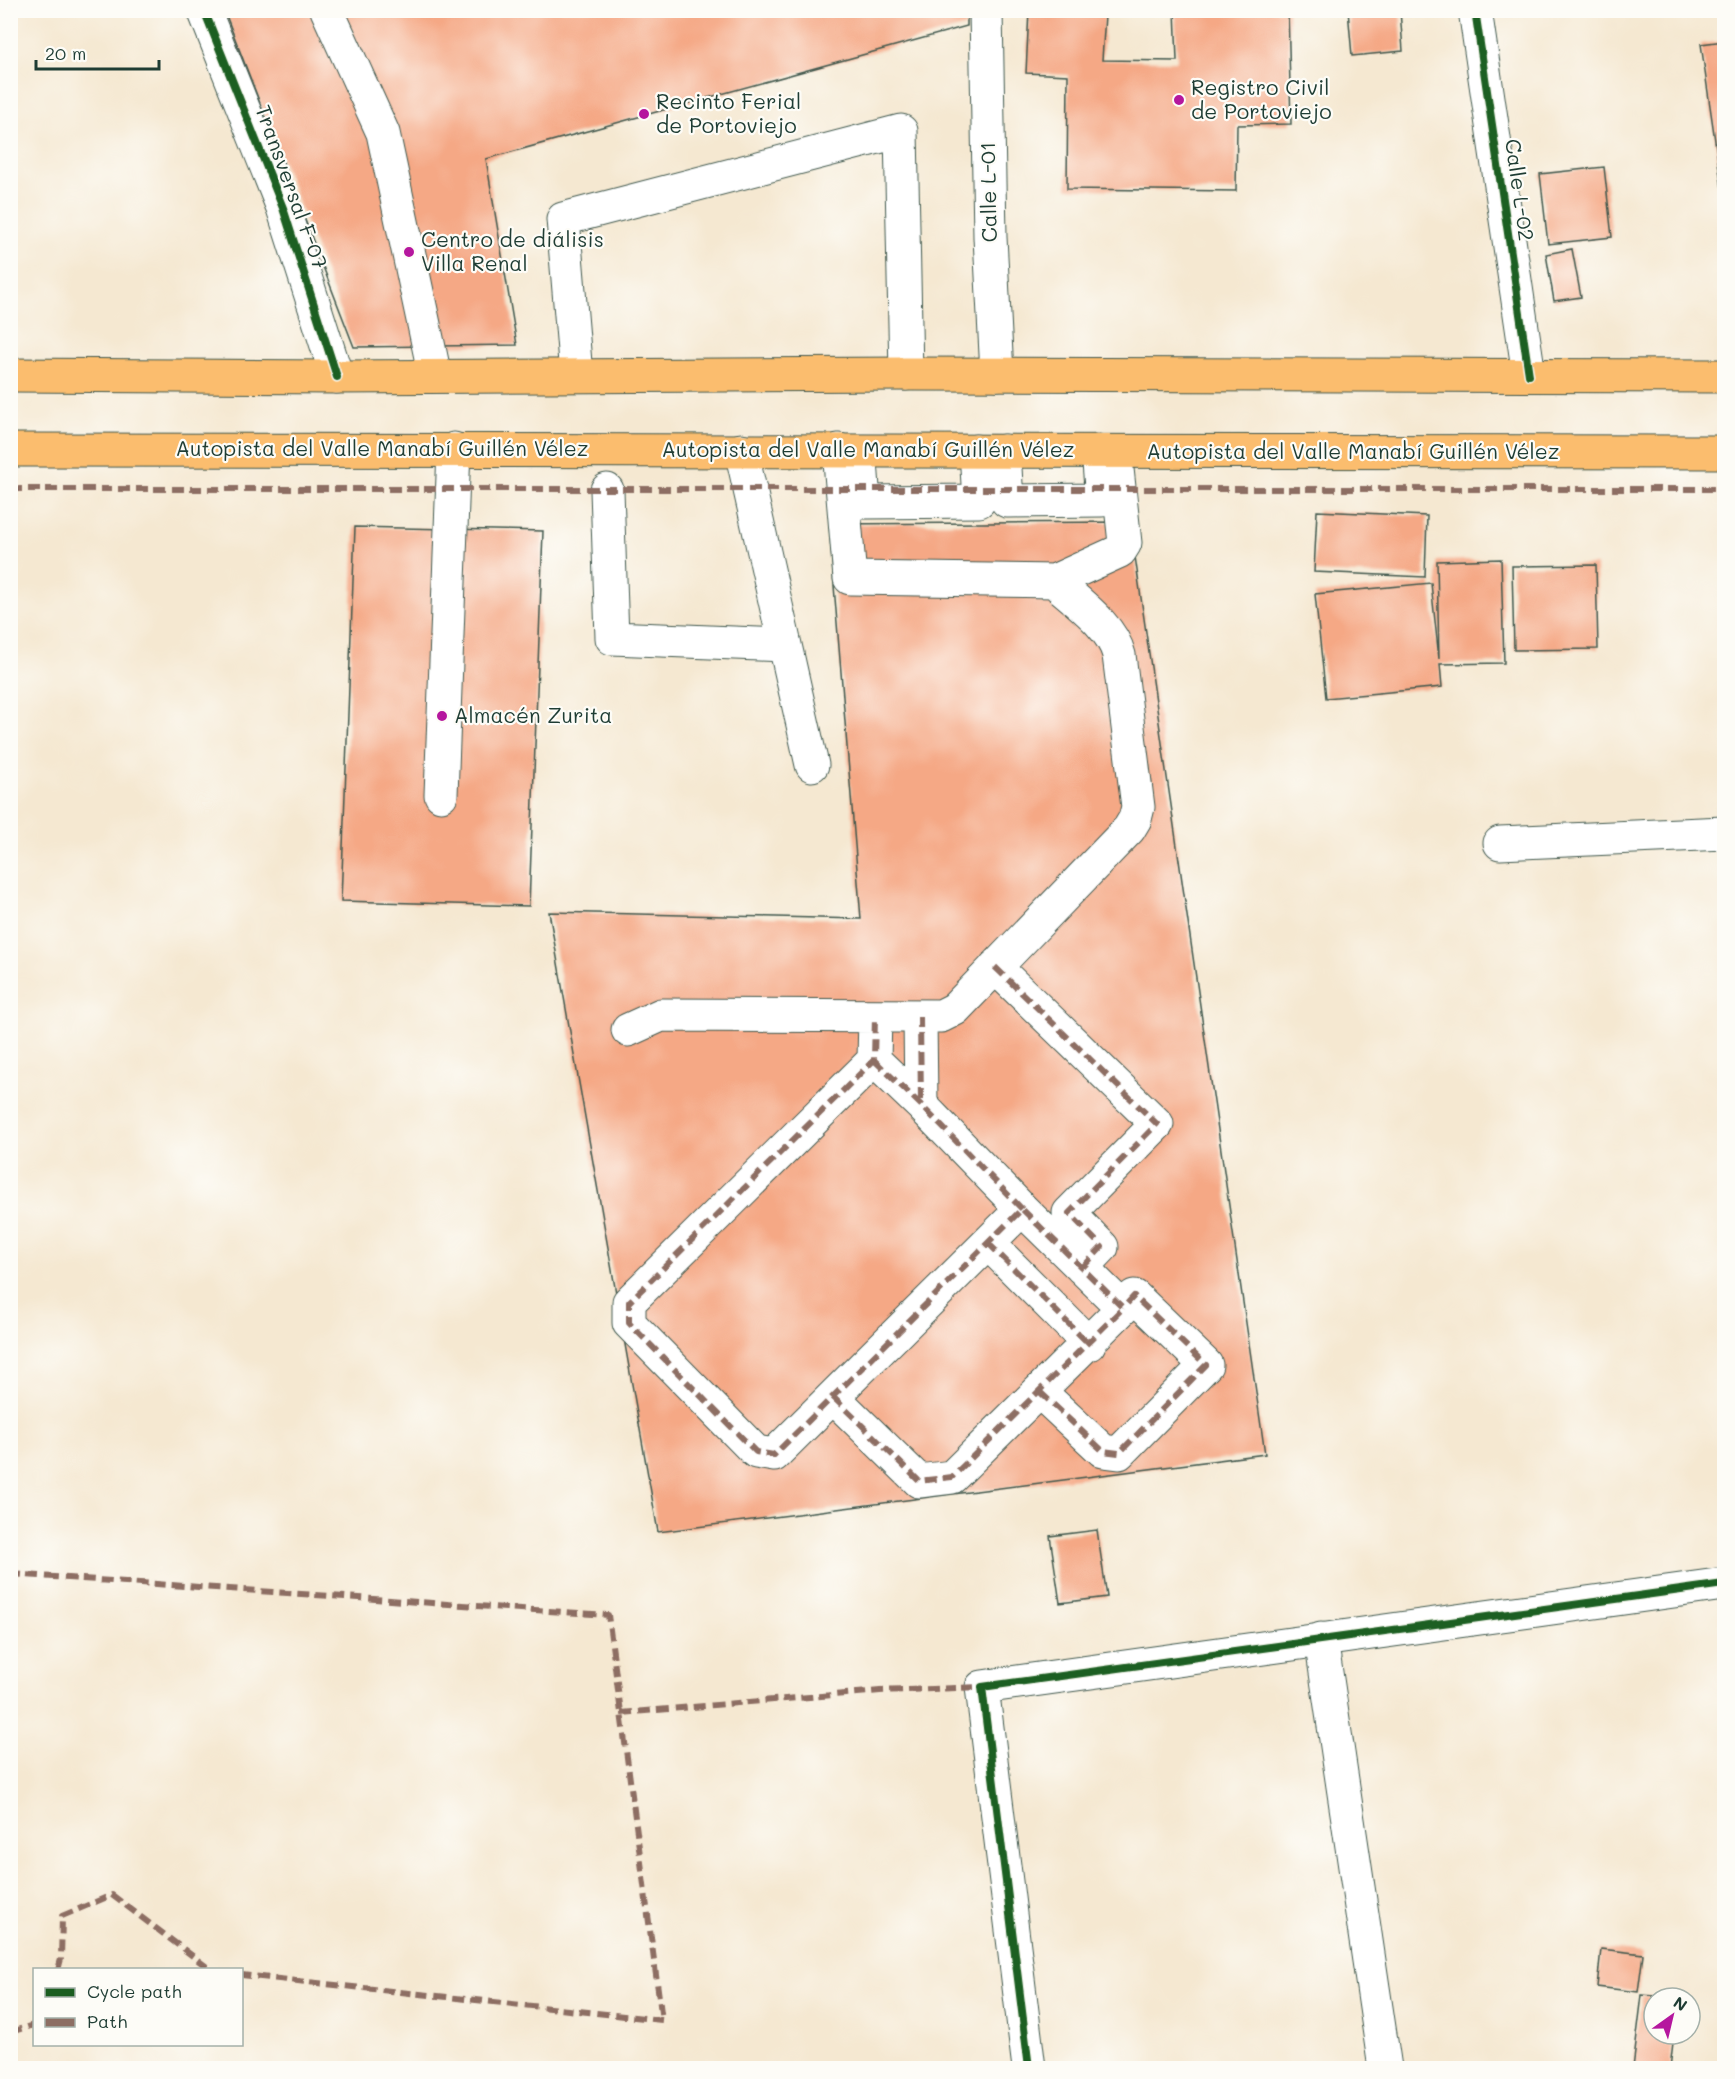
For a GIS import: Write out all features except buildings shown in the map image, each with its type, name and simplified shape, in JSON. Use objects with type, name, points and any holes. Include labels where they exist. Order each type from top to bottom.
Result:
[{"type":"main road","points":[[10,375],[337,377],[906,374],[1725,376]]},
{"type":"main road","name":"Autopista del Valle Manabí Guillén Vélez","points":[[10,450],[1725,452]]},
{"type":"street","name":"Transversal F-07","points":[[204,10],[283,208],[337,377]]},
{"type":"street","points":[[327,10],[383,133],[435,376]]},
{"type":"street","name":"Calle L-01","points":[[986,10],[990,237],[997,374]]},
{"type":"street","name":"Calle L-02","points":[[1475,10],[1528,375]]},
{"type":"street","points":[[576,375],[562,219],[901,131],[906,374]]},
{"type":"street","points":[[441,795],[454,449]]},
{"type":"street","points":[[741,450],[812,765]]},
{"type":"street","points":[[850,450],[864,502],[979,501],[990,451]]},
{"type":"street","points":[[850,450],[850,578],[1054,581],[1120,551],[1125,543],[1107,452]]},
{"type":"street","points":[[990,451],[1007,501],[1102,501],[1107,452]]},
{"type":"street","points":[[607,489],[612,638],[785,645]]},
{"type":"street","points":[[1092,564],[1100,623]]},
{"type":"street","points":[[628,1030],[661,1015],[941,1016],[955,1009],[1129,829],[1138,807],[1117,643],[1100,623],[1054,581]]},
{"type":"street","points":[[1500,843],[1725,833]]},
{"type":"street","points":[[995,967],[1157,1124],[1069,1213],[1102,1247],[1082,1268]]},
{"type":"street","points":[[874,1016],[874,1060],[629,1302],[629,1323],[756,1452],[774,1455],[1022,1209]]},
{"type":"street","points":[[920,1016],[921,1106]]},
{"type":"street","points":[[874,1060],[1123,1308]]},
{"type":"street","points":[[988,1243],[1089,1344]]},
{"type":"street","points":[[833,1397],[919,1481],[952,1477],[1089,1344],[1134,1296],[1206,1365],[1119,1453],[1103,1451],[1040,1392]]},
{"type":"street","points":[[1029,2068],[982,1687],[1725,1584]]},
{"type":"street","points":[[1321,1639],[1385,2068]]},
{"type":"marked path","points":[[10,489],[1724,489]]},
{"type":"marked path","points":[[995,967],[1157,1124],[1069,1213],[1102,1247],[1082,1268]]},
{"type":"marked path","points":[[833,1397],[919,1481],[952,1477],[1123,1308],[1022,1209],[774,1455],[756,1452],[629,1323],[629,1302],[874,1060],[875,1016]]},
{"type":"marked path","points":[[920,1016],[921,1105]]},
{"type":"marked path","points":[[874,1060],[1022,1209]]},
{"type":"marked path","points":[[988,1243],[1089,1344]]},
{"type":"marked path","points":[[1040,1392],[1103,1451],[1119,1453],[1206,1365],[1134,1296],[1123,1308]]},
{"type":"marked path","points":[[10,1574],[608,1615],[662,2020],[243,1975]]},
{"type":"marked path","points":[[621,1713],[880,1691],[982,1687]]},
{"type":"marked path","points":[[59,1968],[61,1959],[62,1916],[112,1895],[208,1968]]},
{"type":"marked path","points":[[10,2032],[33,2025]]},
{"type":"cycle path","points":[[204,10],[283,208],[337,377]]},
{"type":"cycle path","points":[[1475,10],[1529,375]]},
{"type":"cycle path","points":[[1029,2068],[982,1687],[1724,1584]]},
{"type":"place","name":"Registro Civil de Portoviejo","points":[[1179,100]]},
{"type":"place","name":"Recinto Ferial de Portoviejo","points":[[644,114]]},
{"type":"place","name":"Centro de diálisis Villa Renal","points":[[409,252]]},
{"type":"place","name":"Almacén Zurita","points":[[442,716]]}]
